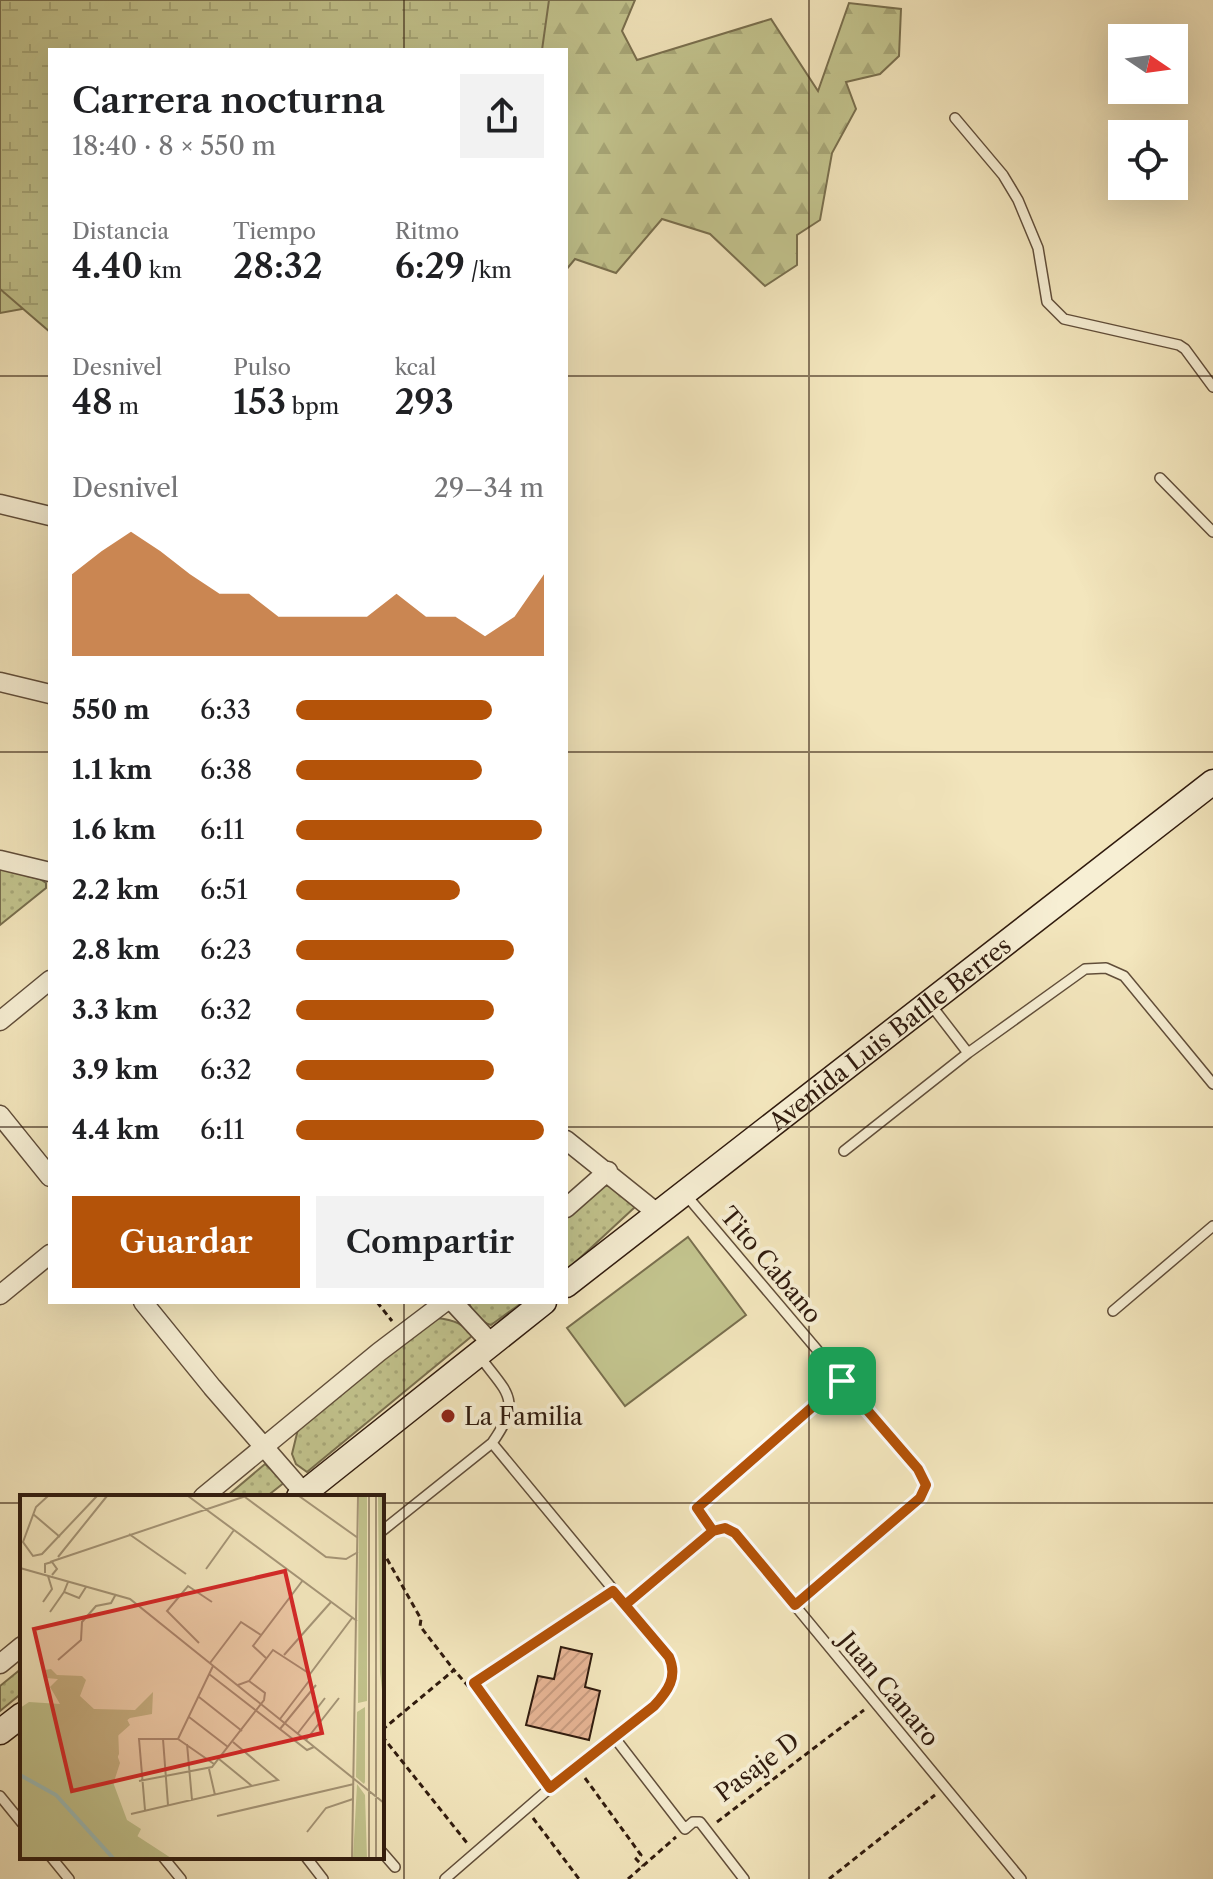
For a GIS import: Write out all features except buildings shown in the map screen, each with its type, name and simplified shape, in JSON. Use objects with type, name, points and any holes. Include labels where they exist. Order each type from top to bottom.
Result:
[{"type":"main road","name":"Avenida Luis Batlle Berres","points":[[568,1283],[1213,782]]},
{"type":"main road","points":[[305,1495],[541,1304]]},
{"type":"main road","points":[[0,1732],[20,1717]]},
{"type":"street","points":[[0,504],[48,516]]},
{"type":"street","points":[[0,682],[48,694]]},
{"type":"street","points":[[0,860],[48,872]]},
{"type":"street","points":[[0,1021],[48,982]]},
{"type":"street","points":[[0,1115],[48,1175]]},
{"type":"street","points":[[568,1141],[657,1213]]},
{"type":"street","points":[[568,1206],[608,1171]]},
{"type":"street","points":[[0,1295],[48,1256]]},
{"type":"street","points":[[205,1495],[442,1304]]},
{"type":"street","points":[[454,1304],[484,1349]]},
{"type":"street","points":[[151,1305],[212,1387],[265,1446],[303,1495]]},
{"type":"street","points":[[0,1664],[20,1648]]},
{"type":"lane","points":[[955,118],[1003,175],[1018,200],[1038,248],[1047,302],[1057,313],[1064,319],[1179,345],[1213,387]]},
{"type":"lane","points":[[1160,478],[1213,532]]},
{"type":"lane","points":[[844,1151],[968,1053],[1085,969],[1106,968],[1124,976],[1213,1084]]},
{"type":"lane","points":[[929,1002],[968,1053]]},
{"type":"lane","name":"Tito Cabano","points":[[684,1192],[918,1469],[926,1485],[920,1498],[795,1605]]},
{"type":"lane","points":[[1113,1311],[1213,1226]]},
{"type":"lane","points":[[384,1529],[492,1443],[507,1421],[508,1396],[484,1349]]},
{"type":"lane","points":[[445,1879],[667,1692],[672,1680],[673,1666],[669,1657],[492,1443]]},
{"type":"lane","name":"Juan Canaro","points":[[713,1531],[725,1528],[735,1533],[1021,1879]]},
{"type":"lane","points":[[625,1605],[713,1531]]},
{"type":"lane","points":[[614,1737],[685,1829]]},
{"type":"lane","points":[[0,1796],[20,1821]]},
{"type":"lane","name":"Pasaje D","points":[[685,1829],[693,1822],[700,1822],[708,1829]]},
{"type":"lane","points":[[708,1829],[744,1879]]},
{"type":"lane","points":[[384,1854],[395,1867]]},
{"type":"lane","points":[[53,1859],[69,1879]]},
{"type":"lane","points":[[165,1859],[181,1879]]},
{"type":"lane","points":[[308,1859],[323,1879]]},
{"type":"path","points":[[378,1304],[401,1335]]},
{"type":"path","points":[[713,1531],[697,1508],[842,1381]]},
{"type":"path","points":[[384,1554],[421,1619],[420,1626],[469,1687],[613,1591]]},
{"type":"path","points":[[384,1728],[454,1670]]},
{"type":"path","points":[[474,1683],[550,1788]]},
{"type":"path","name":"Pasaje D","points":[[708,1829],[875,1702]]},
{"type":"path","points":[[384,1739],[475,1853]]},
{"type":"path","points":[[577,1766],[641,1855],[636,1859],[643,1866]]},
{"type":"path","points":[[829,1879],[944,1788]]},
{"type":"path","points":[[526,1809],[579,1879]]},
{"type":"path","points":[[628,1879],[685,1829]]},
{"type":"green space","points":[[0,0],[635,0],[622,31],[637,60],[771,19],[818,91],[849,3],[901,9],[899,56],[880,74],[846,82],[856,109],[832,153],[820,220],[797,235],[797,265],[765,286],[710,234],[662,219],[616,273],[575,259],[568,268],[568,48],[48,48],[48,304],[0,313]]},
{"type":"green space","points":[[0,0],[549,0],[542,48],[48,48],[48,330],[0,289]]},
{"type":"green space","points":[[0,869],[40,879],[46,883],[46,888],[0,925]]},
{"type":"green space","points":[[604,1186],[611,1186],[635,1207],[568,1269],[568,1213]]},
{"type":"green space","points":[[688,1237],[746,1315],[625,1406],[567,1328]]},
{"type":"green space","points":[[470,1304],[520,1304],[491,1325],[472,1310]]},
{"type":"green space","points":[[436,1318],[461,1324],[472,1336],[307,1472],[296,1464],[292,1454],[299,1425]]},
{"type":"green space","points":[[265,1464],[285,1482],[269,1495],[228,1495]]},
{"type":"green space","points":[[20,1670],[20,1695],[0,1711],[0,1686]]},
{"type":"place","name":"La Familia","points":[[448,1416]]},
{"type":"route","points":[[842,1381],[697,1508],[713,1531],[625,1605],[613,1591],[474,1683],[550,1788],[654,1706],[667,1692],[673,1666],[669,1657],[625,1605],[713,1531],[725,1528],[735,1533],[795,1605],[920,1498],[926,1485],[918,1469],[842,1381]]}]
